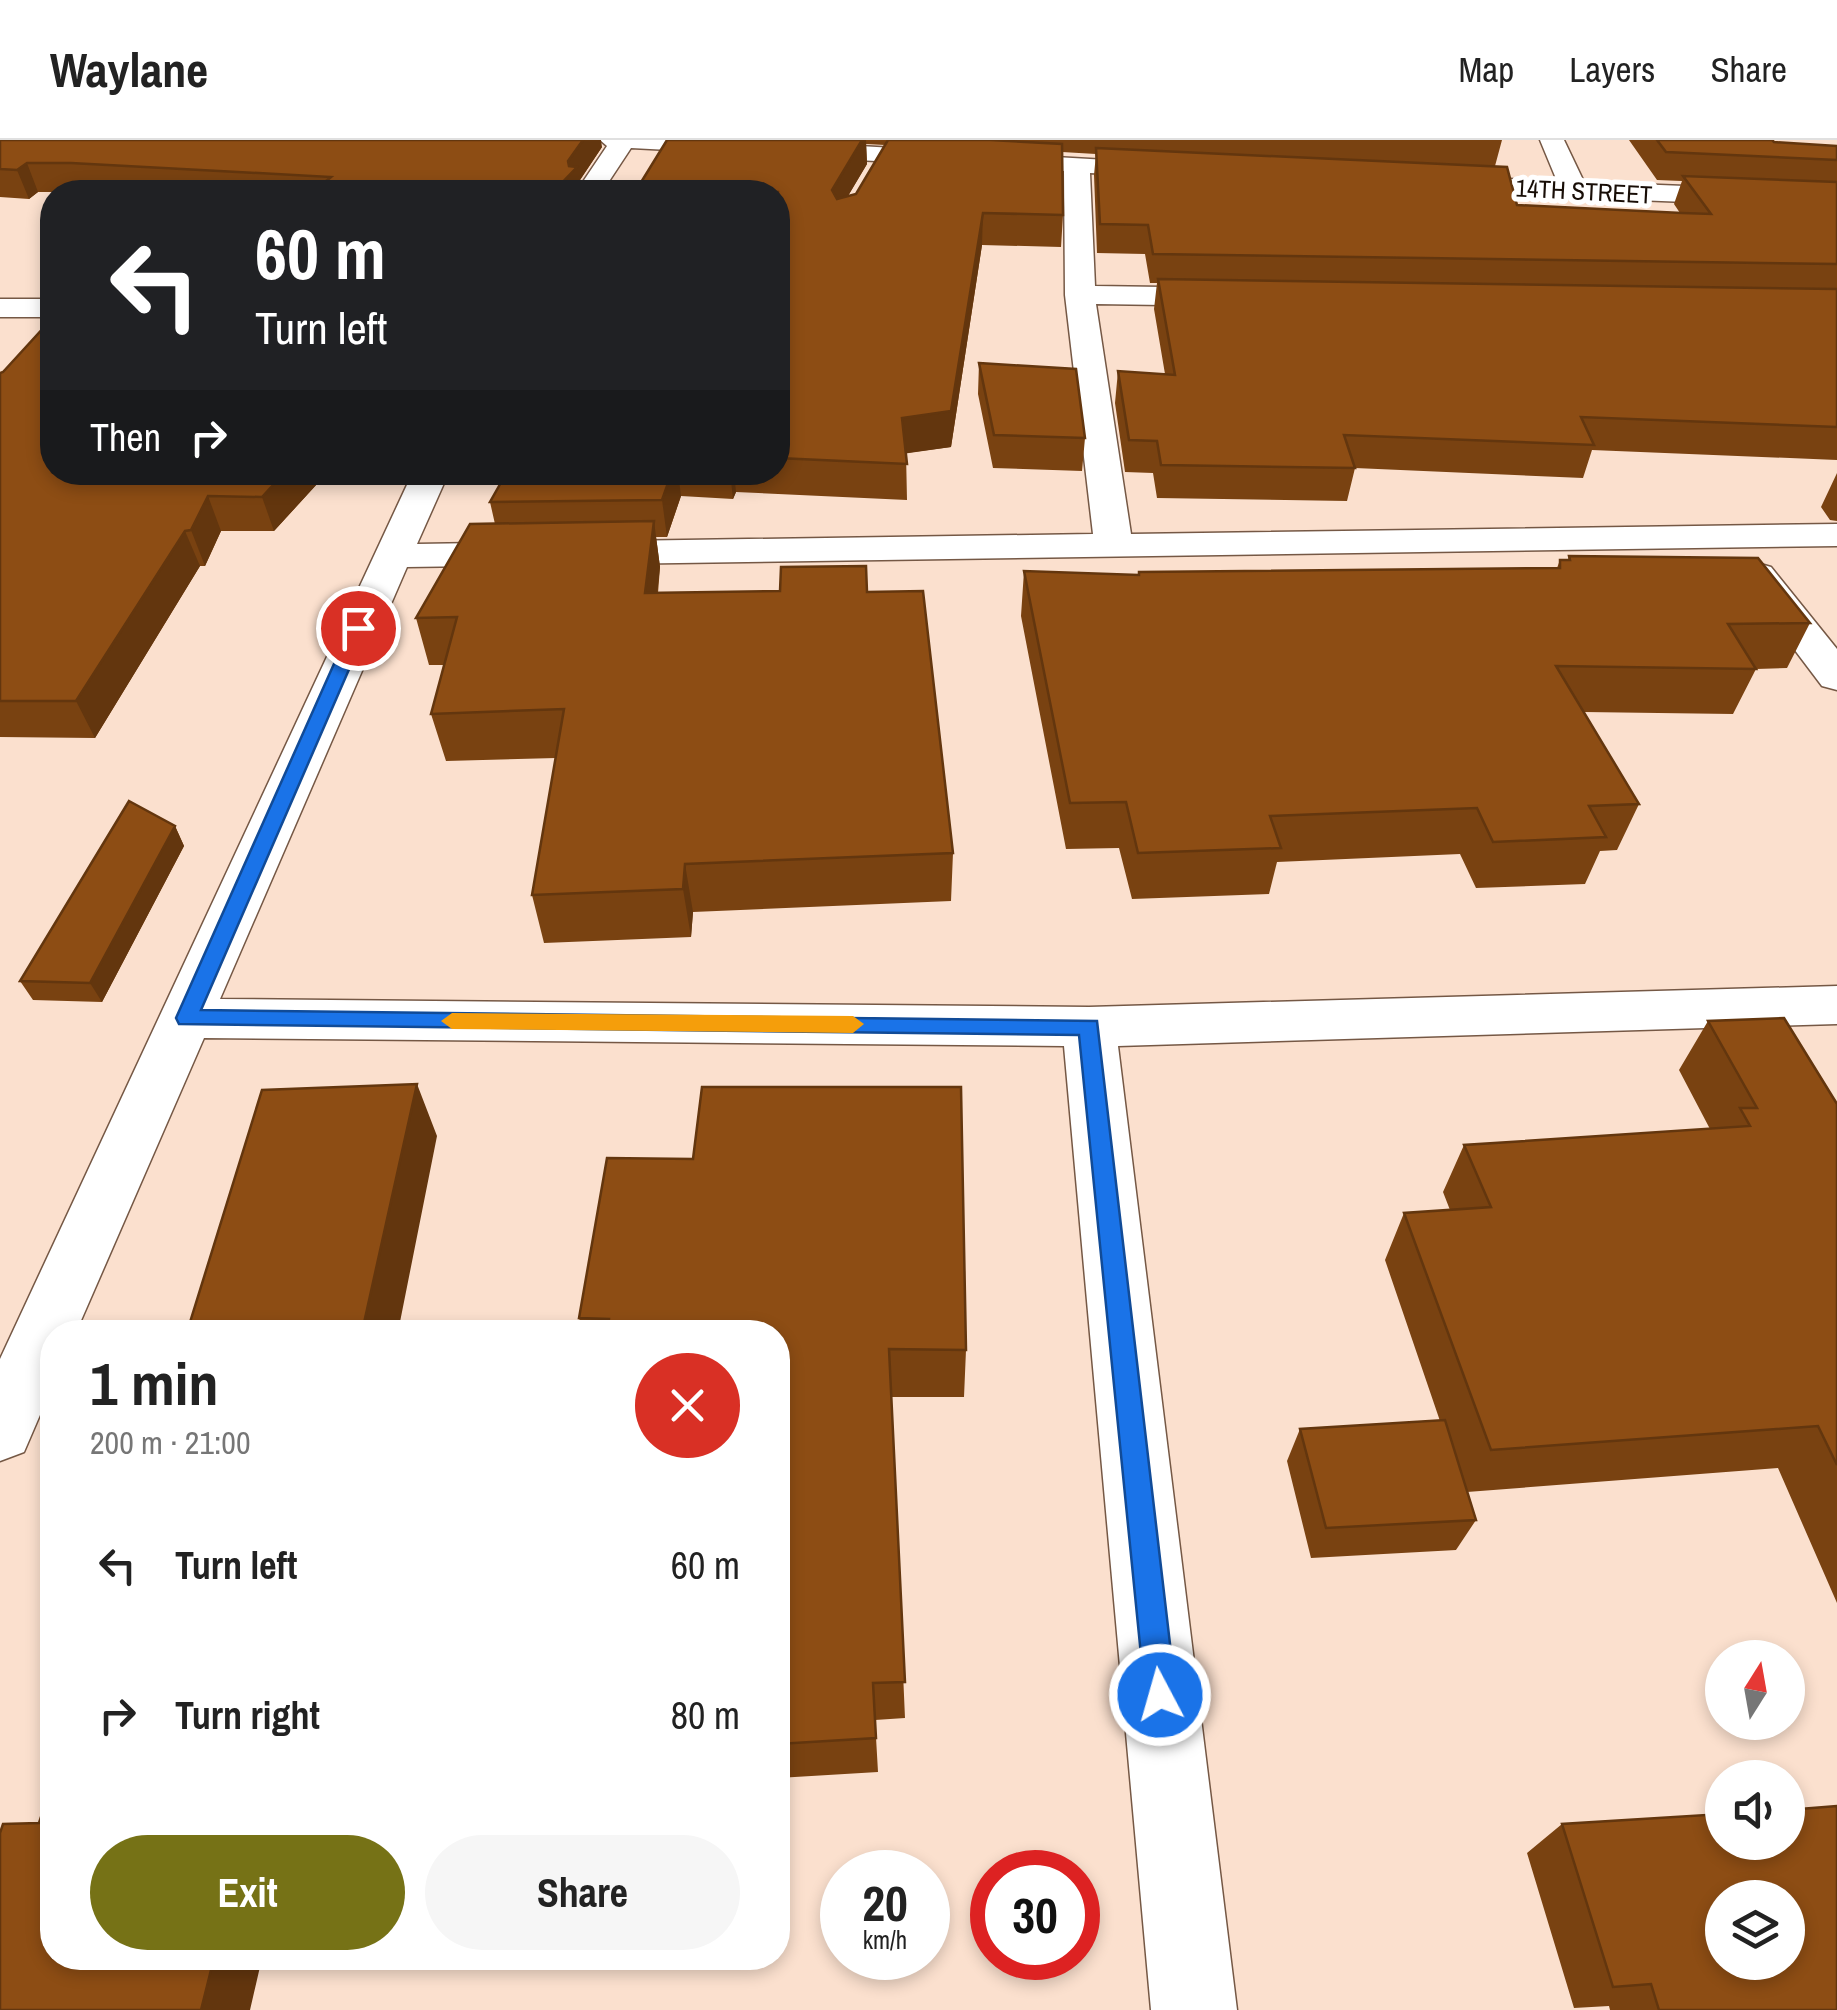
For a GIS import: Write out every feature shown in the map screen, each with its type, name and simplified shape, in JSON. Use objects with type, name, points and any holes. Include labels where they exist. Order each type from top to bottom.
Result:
[{"type":"street","points":[[612,140],[1029,151],[1076,164],[1196,171]]},
{"type":"street","points":[[1552,140],[1576,191]]},
{"type":"street","points":[[597,180],[623,141]]},
{"type":"street","points":[[1076,164],[1080,295],[1113,543]]},
{"type":"street","name":"14TH STREET","points":[[1416,182],[1837,200]]},
{"type":"street","points":[[1080,295],[1260,298]]},
{"type":"street","points":[[0,308],[40,308]]},
{"type":"street","points":[[50,1320],[425,485]]},
{"type":"street","points":[[390,556],[1837,535]]},
{"type":"street","points":[[1728,537],[1837,677]]},
{"type":"street","points":[[187,1018],[1090,1027],[1837,1005]]},
{"type":"street","points":[[1090,1027],[1194,2010]]},
{"type":"street","points":[[0,1431],[40,1343]]},
{"type":"building","points":[[0,140],[583,140],[568,161],[569,166],[577,167],[565,180],[327,180],[331,177],[71,163],[27,163],[17,170],[0,169]]},
{"type":"building","points":[[667,140],[862,140],[832,190],[837,199],[856,194],[888,140],[1062,144],[1063,215],[983,213],[951,411],[902,418],[907,464],[790,459],[790,180],[642,180]]},
{"type":"building","points":[[1657,140],[1772,140],[1837,146],[1837,160],[1666,152]]},
{"type":"building","points":[[1096,148],[1507,167],[1517,205],[1682,213],[1711,214],[1683,176],[1837,182],[1837,264],[1153,254],[1148,225],[1100,224]]},
{"type":"building","points":[[1158,279],[1837,289],[1837,427],[1581,417],[1594,445],[1344,435],[1355,468],[1161,465],[1157,441],[1129,440],[1118,371],[1175,375]]},
{"type":"building","points":[[40,332],[40,485],[273,485],[262,497],[208,496],[191,530],[185,531],[76,701],[0,701],[3,372]]},
{"type":"building","points":[[979,363],[1076,369],[1085,438],[994,435]]},
{"type":"building","points":[[500,485],[667,485],[662,500],[490,502]]},
{"type":"building","points":[[654,521],[645,593],[780,591],[781,567],[866,566],[867,592],[923,591],[953,853],[685,864],[683,889],[532,895],[564,709],[431,714],[457,617],[416,618],[470,524]]},
{"type":"building","points":[[1569,556],[1758,558],[1810,623],[1728,624],[1756,669],[1556,666],[1639,804],[1589,806],[1606,837],[1493,842],[1477,808],[1270,816],[1281,848],[1138,853],[1126,802],[1070,803],[1024,571],[1139,575],[1560,568],[1560,560],[1570,560]]},
{"type":"building","points":[[129,801],[175,826],[90,983],[20,981]]},
{"type":"building","points":[[1784,1018],[1837,1104],[1837,1465],[1818,1426],[1491,1450],[1404,1213],[1491,1207],[1464,1145],[1750,1126],[1740,1108],[1757,1108],[1708,1021]]},
{"type":"building","points":[[417,1084],[365,1320],[191,1320],[262,1090]]},
{"type":"building","points":[[702,1087],[961,1087],[966,1350],[889,1349],[905,1682],[873,1683],[876,1738],[790,1743],[790,1320],[579,1318],[607,1158],[693,1159]]},
{"type":"building","points":[[1445,1420],[1476,1520],[1326,1528],[1300,1429]]},
{"type":"building","points":[[1837,1806],[1837,2010],[1659,2010],[1651,1984],[1613,1987],[1562,1824],[1705,1815],[1705,1860],[1805,1860],[1805,1809]]},
{"type":"building","points":[[40,1820],[40,1970],[211,1970],[201,2010],[0,2010],[0,1833],[3,1824]]},
{"type":"slow traffic","points":[[452,1021],[853,1024]]},
{"type":"route","points":[[358,628],[187,1018],[1090,1027],[1160,1695]]}]
